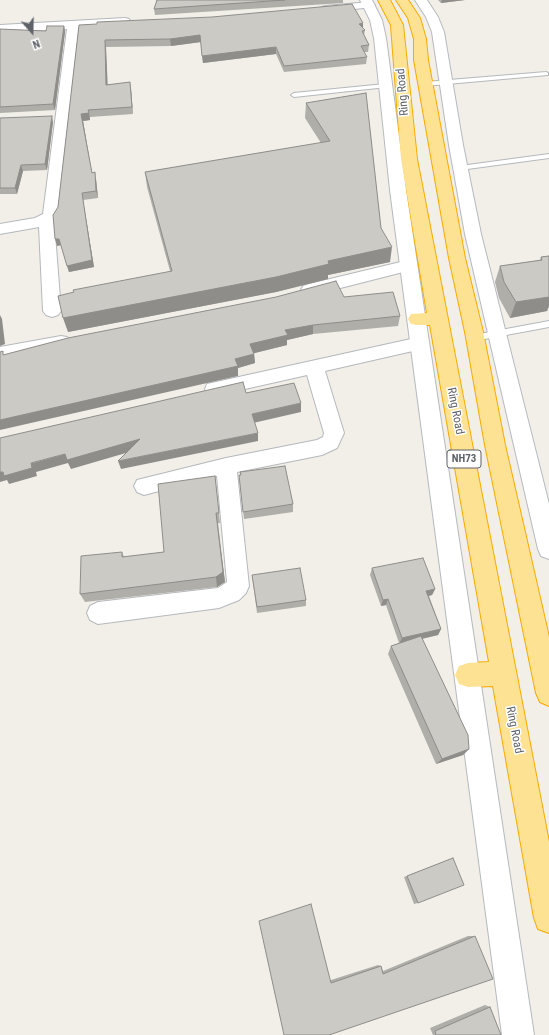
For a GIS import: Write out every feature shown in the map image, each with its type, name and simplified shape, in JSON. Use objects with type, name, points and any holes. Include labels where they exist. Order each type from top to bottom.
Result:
[{"type":"highway","name":"Ring Road","points":[[402,0],[414,18],[420,39],[421,60],[457,258],[495,445],[547,679]]},
{"type":"highway","name":"Ring Road","points":[[387,26],[399,132],[409,159],[419,213],[427,319],[504,673],[549,918]]},
{"type":"highway","points":[[419,213],[449,212]]},
{"type":"highway","points":[[468,675],[504,673]]},
{"type":"street","points":[[421,0],[432,18],[438,32],[460,168],[474,234],[549,549]]},
{"type":"street","points":[[318,10],[373,2],[387,26],[385,86],[399,132],[409,265],[427,319],[420,343],[518,1035]]},
{"type":"street","points":[[0,28],[135,22]]},
{"type":"street","points":[[0,229],[46,220],[51,214],[73,25]]},
{"type":"street","points":[[47,116],[63,115]]},
{"type":"street","points":[[46,220],[52,311]]},
{"type":"street","points":[[290,295],[409,265]]},
{"type":"street","points":[[0,354],[77,339]]},
{"type":"street","points":[[198,392],[420,343]]},
{"type":"street","points":[[144,486],[226,466],[322,447],[330,442],[334,433],[314,366]]},
{"type":"street","points":[[98,613],[219,598],[231,594],[238,586],[226,466]]},
{"type":"lane","points":[[426,84],[546,74]]},
{"type":"lane","points":[[294,95],[385,86]]},
{"type":"lane","points":[[460,168],[549,156]]},
{"type":"lane","points":[[474,338],[549,324]]},
{"type":"building","points":[[157,0],[285,0],[154,9]]},
{"type":"building","points":[[352,4],[363,23],[359,24],[365,30],[362,31],[369,45],[361,46],[367,57],[284,66],[276,47],[202,56],[200,35],[170,39],[105,40],[106,85],[130,82],[132,107],[88,110],[89,113],[81,114],[92,173],[95,172],[96,191],[82,193],[92,260],[67,266],[59,239],[55,239],[53,215],[58,207],[79,25],[97,24],[97,22],[212,17]]},
{"type":"building","points":[[47,26],[64,26],[53,104],[0,107],[0,29],[46,31]]},
{"type":"building","points":[[366,93],[381,228],[392,247],[328,261],[329,264],[276,277],[63,318],[58,296],[74,292],[73,290],[172,271],[145,172],[330,141],[306,103]]},
{"type":"building","points":[[52,116],[45,164],[21,165],[15,188],[0,188],[0,118]]},
{"type":"building","points":[[549,256],[549,297],[516,302],[504,282],[500,266],[542,260],[541,257]]},
{"type":"building","points":[[336,281],[344,297],[393,292],[400,316],[313,325],[285,330],[288,335],[250,344],[254,354],[235,359],[238,366],[0,420],[0,352],[3,351],[3,355],[68,338],[276,297]]},
{"type":"building","points":[[243,382],[246,393],[294,383],[301,403],[252,414],[258,433],[118,461],[140,439],[67,460],[65,454],[31,463],[32,468],[4,476],[3,472],[0,472],[0,438]]},
{"type":"building","points":[[285,466],[293,504],[243,512],[239,475],[241,475],[240,472]]},
{"type":"building","points":[[215,476],[219,513],[216,513],[223,572],[216,577],[80,594],[81,556],[122,552],[122,557],[164,552],[158,484]]},
{"type":"building","points":[[423,558],[435,589],[426,591],[441,629],[402,638],[388,599],[383,600],[372,568]]},
{"type":"building","points":[[300,568],[306,600],[257,607],[252,575]]},
{"type":"building","points":[[421,636],[468,735],[469,749],[442,759],[391,646]]},
{"type":"building","points":[[453,858],[464,885],[418,903],[407,876]]},
{"type":"building","points":[[311,904],[331,983],[381,966],[383,974],[475,936],[493,979],[329,1035],[284,1035],[259,921]]},
{"type":"building","points":[[490,1007],[501,1035],[436,1035],[435,1031]]}]
